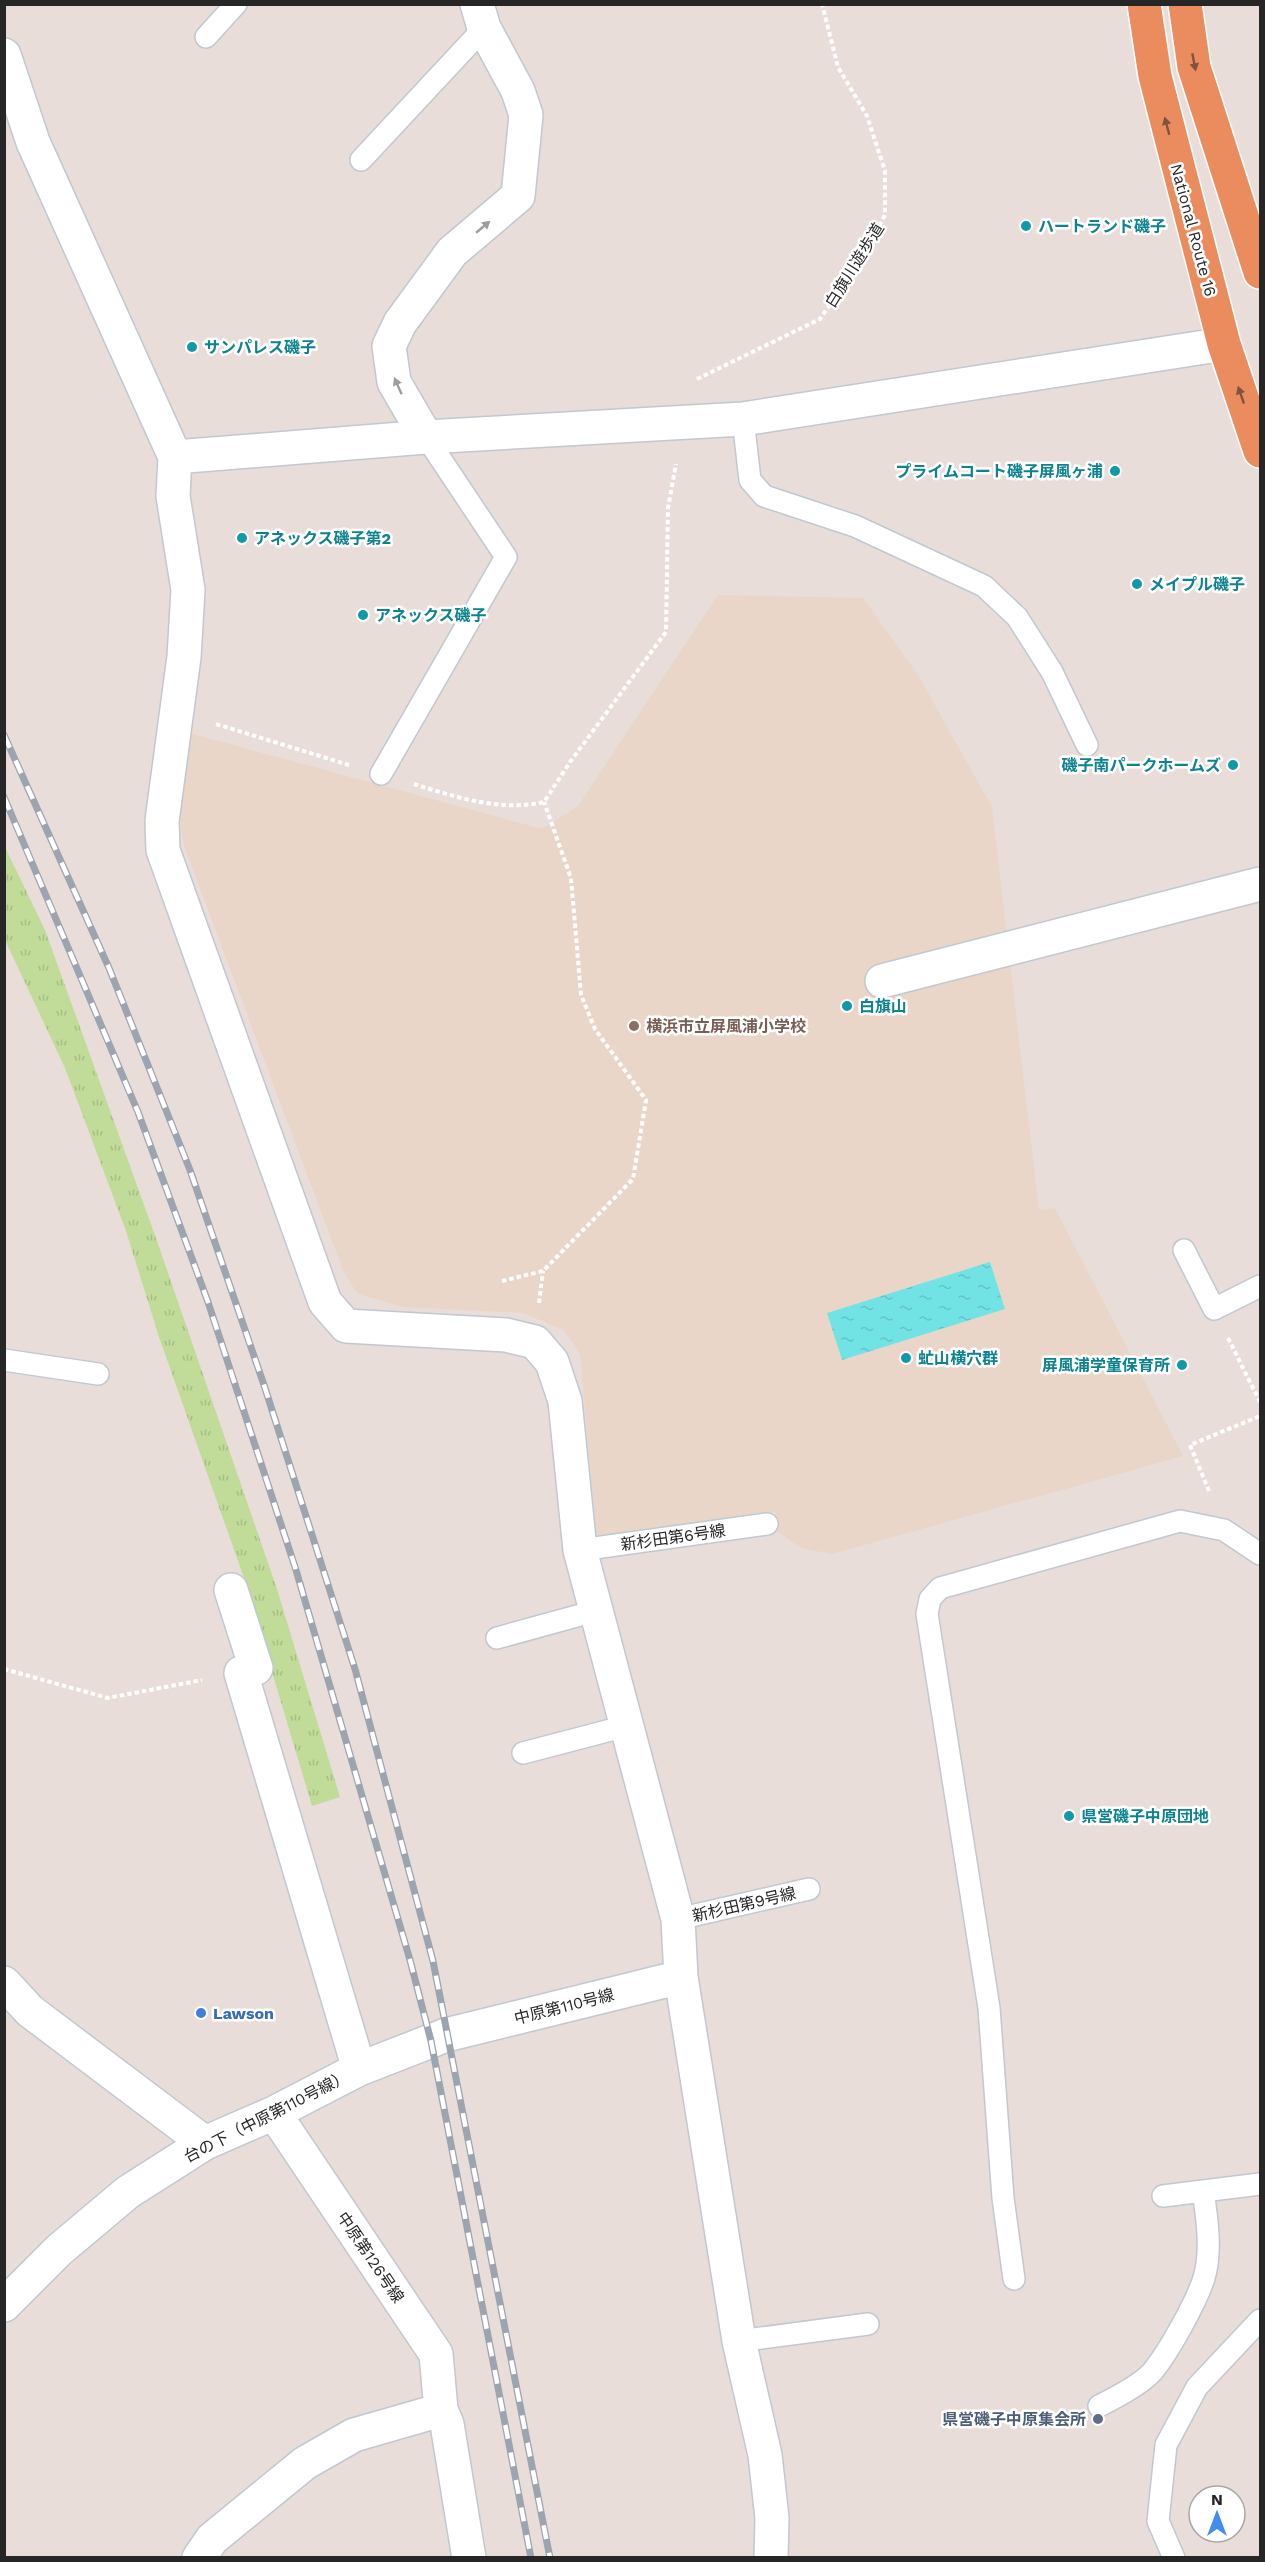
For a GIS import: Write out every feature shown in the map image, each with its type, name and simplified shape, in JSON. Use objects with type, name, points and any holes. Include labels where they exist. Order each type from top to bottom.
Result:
[{"type":"highway","name":"National Route 16","points":[[1144,4],[1155,76],[1224,344],[1260,450]]},
{"type":"highway","points":[[1185,4],[1194,67],[1260,272]]},
{"type":"street","points":[[426,437],[394,382],[389,346],[400,323],[452,252],[518,196],[526,115],[518,91],[480,16]]},
{"type":"street","points":[[4,55],[33,142],[175,457],[173,496],[188,590],[184,657],[162,821],[163,850],[325,1302],[346,1326],[506,1335],[535,1342],[552,1362],[565,1401],[580,1550],[678,1919],[681,1977],[739,2341],[765,2455],[772,2518],[771,2558]]},
{"type":"street","points":[[175,457],[426,437],[743,418],[1224,344]]},
{"type":"street","points":[[882,981],[1260,884]]},
{"type":"street","points":[[231,1590],[256,1668],[241,1673],[359,2069]]},
{"type":"street","name":"中原第110号線","points":[[439,2038],[681,1977]]},
{"type":"street","points":[[4,1983],[30,2011],[206,2143]]},
{"type":"street","name":"台の下（中原第110号線）","points":[[4,2305],[59,2250],[128,2193],[206,2143],[274,2113],[359,2069],[439,2038]]},
{"type":"street","name":"中原第126号線","points":[[274,2113],[436,2354],[441,2410],[447,2424],[469,2558]]},
{"type":"street","points":[[199,2558],[212,2538],[305,2463],[354,2435],[441,2410]]},
{"type":"lane","points":[[206,37],[236,4]]},
{"type":"lane","points":[[361,160],[480,16]]},
{"type":"lane","points":[[743,418],[750,480],[764,496],[855,526],[984,585],[1017,617],[1052,672],[1087,745]]},
{"type":"lane","points":[[381,774],[506,557],[426,437]]},
{"type":"lane","points":[[1184,1250],[1214,1309],[1260,1286]]},
{"type":"lane","points":[[4,1360],[98,1374]]},
{"type":"lane","points":[[1014,2279],[1003,2198],[989,2008],[927,1614],[930,1599],[940,1588],[1180,1521],[1224,1530],[1260,1554]]},
{"type":"lane","name":"新杉田第6号線","points":[[580,1550],[767,1524]]},
{"type":"lane","points":[[498,1638],[595,1611]]},
{"type":"lane","points":[[524,1753],[626,1726]]},
{"type":"lane","name":"新杉田第9号線","points":[[678,1919],[809,1889]]},
{"type":"lane","points":[[1163,2196],[1260,2184]]},
{"type":"lane","points":[[1099,2406],[1152,2372],[1182,2324],[1204,2277],[1208,2226],[1203,2191]]},
{"type":"lane","points":[[1174,2558],[1158,2521],[1166,2445],[1197,2387],[1260,2320]]},
{"type":"lane","points":[[739,2341],[868,2324]]},
{"type":"path","name":"白旗川遊歩道","points":[[684,423],[694,381],[820,319],[862,258],[885,215],[885,171],[867,116],[838,67],[822,4]]},
{"type":"path","points":[[175,711],[446,794],[496,804],[526,806],[544,802],[570,762],[666,632],[668,508],[684,423]]},
{"type":"path","points":[[502,1281],[543,1271],[633,1179],[646,1100],[595,1029],[581,995],[571,878],[544,802]]},
{"type":"path","points":[[1243,1369],[1260,1402]]},
{"type":"path","points":[[1224,1530],[1190,1444],[1260,1416]]},
{"type":"path","points":[[4,1669],[108,1698],[241,1673]]},
{"type":"shaded area","name":"横浜市立屏風浦小学校","points":[[718,595],[863,598],[918,675],[992,807],[1039,1210],[1055,1208],[1183,1456],[832,1554],[801,1548],[777,1531],[775,1511],[597,1545],[580,1354],[564,1330],[523,1313],[403,1307],[358,1294],[344,1273],[183,843],[178,804],[189,733],[542,829],[578,806]]},
{"type":"green space","points":[[4,845],[45,930],[157,1241],[277,1589],[340,1797],[312,1806],[244,1578],[159,1337],[126,1231],[65,1068],[5,940]]},
{"type":"water","points":[[990,1262],[1005,1309],[842,1360],[827,1313]]},
{"type":"railway","points":[[4,735],[109,968],[190,1170],[264,1385],[355,1669],[433,1961],[550,2558]]},
{"type":"railway","points":[[4,797],[138,1112],[208,1302],[296,1570],[410,1960],[431,2041],[531,2558]]},
{"type":"place","name":"ハートランド磯子","points":[[1026,226]]},
{"type":"place","name":"サンパレス磯子","points":[[192,347]]},
{"type":"place","name":"プライムコート磯子屏風ヶ浦","points":[[1115,471]]},
{"type":"place","name":"アネックス磯子第2","points":[[242,538]]},
{"type":"place","name":"メイプル磯子","points":[[1137,584]]},
{"type":"place","name":"アネックス磯子","points":[[363,615]]},
{"type":"place","name":"磯子南パークホームズ","points":[[1233,765]]},
{"type":"place","name":"白旗山","points":[[847,1006]]},
{"type":"place","name":"横浜市立屏風浦小学校","points":[[634,1026]]},
{"type":"place","name":"虻山横穴群","points":[[906,1358]]},
{"type":"place","name":"屏風浦学童保育所","points":[[1182,1365]]},
{"type":"place","name":"県営磯子中原団地","points":[[1069,1816]]},
{"type":"place","name":"Lawson","points":[[201,2013]]},
{"type":"place","name":"県営磯子中原集会所","points":[[1098,2419]]}]
